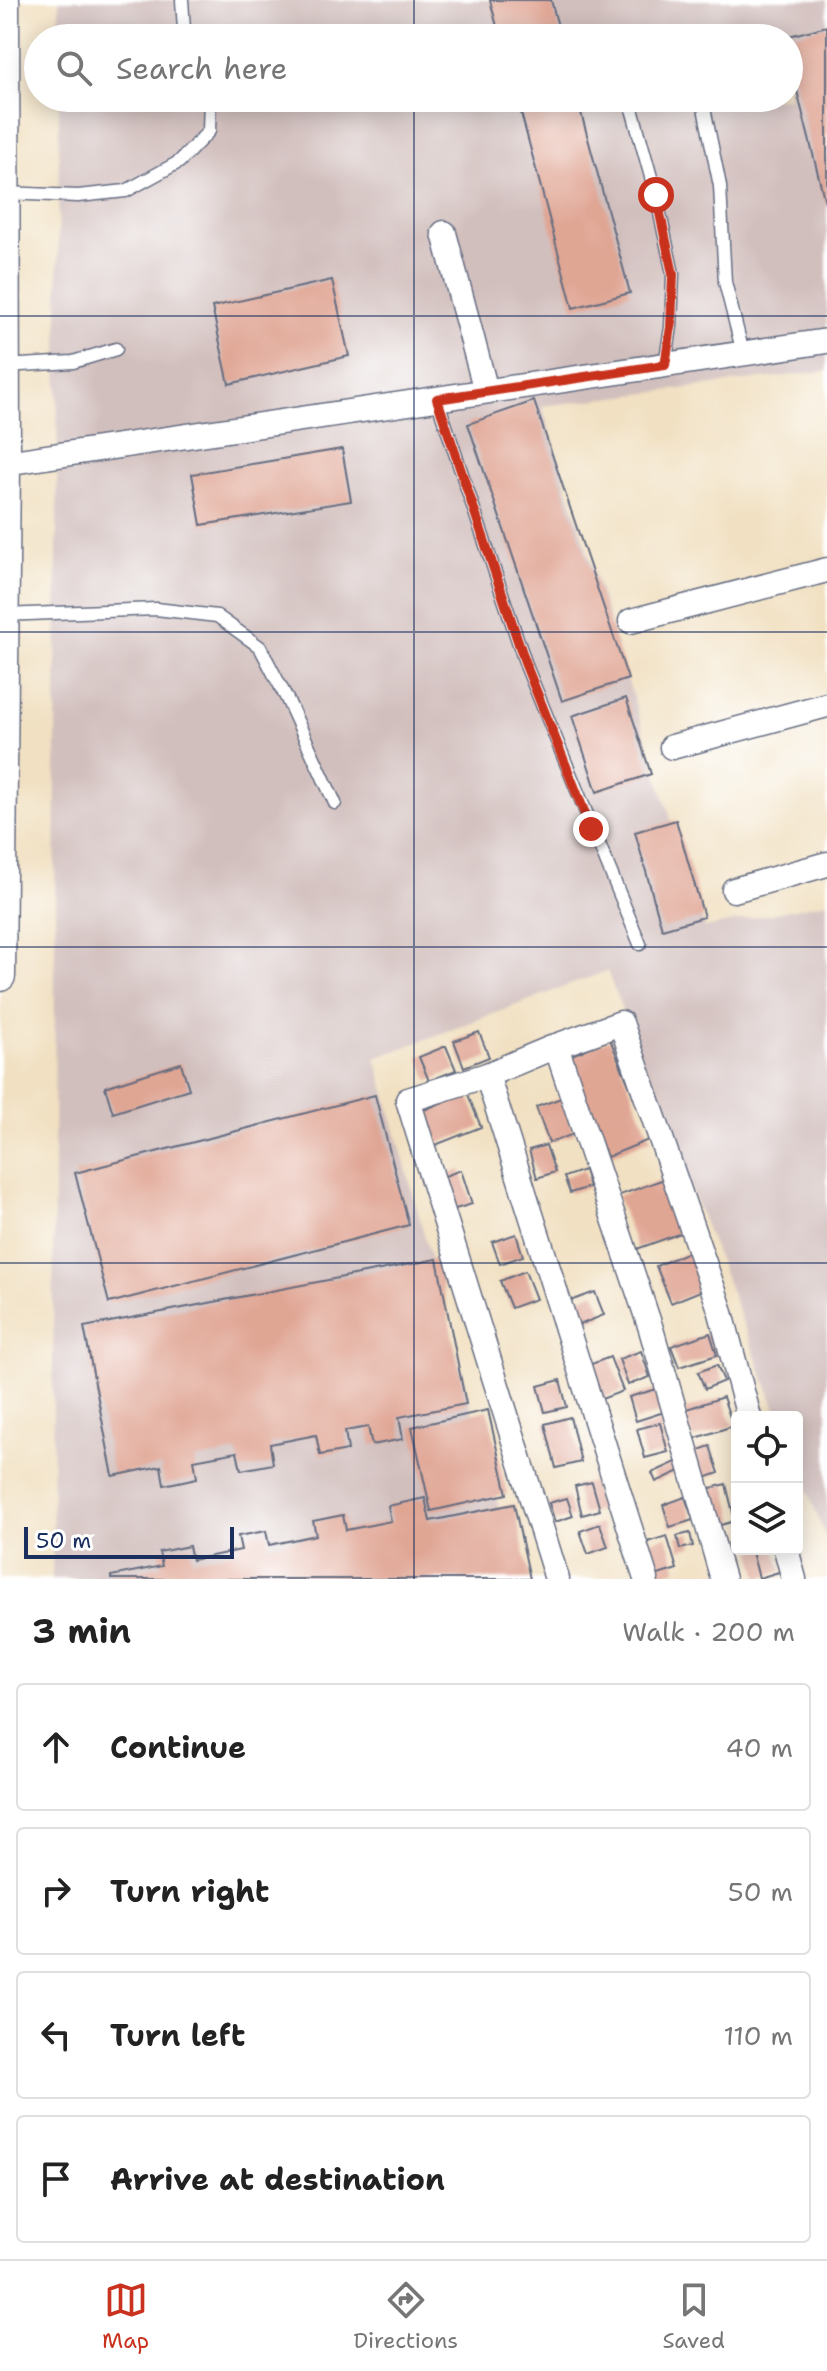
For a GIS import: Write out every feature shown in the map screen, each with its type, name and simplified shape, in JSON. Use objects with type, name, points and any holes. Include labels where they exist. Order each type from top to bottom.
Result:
[{"type":"street","points":[[0,976],[5,463],[4,0]]},
{"type":"street","points":[[444,233],[486,391]]},
{"type":"street","points":[[5,463],[827,341]]},
{"type":"street","points":[[631,621],[827,570]]},
{"type":"street","points":[[672,747],[827,705]]},
{"type":"street","points":[[734,890],[827,864]]},
{"type":"street","points":[[557,1579],[408,1100],[487,1075],[621,1023],[720,1309],[747,1411]]},
{"type":"street","points":[[556,1046],[651,1329],[723,1579]]},
{"type":"street","points":[[487,1075],[646,1579]]},
{"type":"street","points":[[788,1555],[794,1579]]},
{"type":"lane","points":[[182,0],[184,24]]},
{"type":"lane","points":[[4,193],[78,196],[126,191],[179,162],[209,131],[210,112]]},
{"type":"lane","points":[[633,112],[656,195],[673,274],[671,327],[665,365]]},
{"type":"lane","points":[[705,112],[720,186],[725,282],[743,353]]},
{"type":"lane","points":[[4,366],[73,362],[116,349]]},
{"type":"lane","points":[[437,399],[527,668],[640,944]]},
{"type":"lane","points":[[3,615],[156,609],[217,616],[260,647],[335,803]]},
{"type":"shaded area","points":[[59,0],[827,0],[827,371],[542,406],[705,928],[827,902],[827,1541],[803,1479],[803,1411],[777,1411],[607,971],[376,1058],[518,1579],[52,1579],[59,112],[803,112],[803,24],[59,24]]},
{"type":"building","points":[[490,0],[551,0],[557,24],[496,24]]},
{"type":"building","points":[[827,26],[827,206],[802,112],[803,32]]},
{"type":"building","points":[[521,112],[581,112],[630,293],[573,308]]},
{"type":"building","points":[[332,280],[349,356],[229,384],[212,307]]},
{"type":"building","points":[[534,401],[628,679],[562,701],[468,424]]},
{"type":"building","points":[[342,449],[351,501],[201,525],[192,474]]},
{"type":"building","points":[[626,698],[651,774],[597,792],[572,716]]},
{"type":"building","points":[[676,820],[704,917],[662,929],[635,832]]},
{"type":"building","points":[[479,1032],[489,1057],[464,1067],[454,1041]]},
{"type":"building","points":[[610,1039],[651,1139],[607,1157],[567,1057]]},
{"type":"building","points":[[446,1046],[456,1070],[429,1081],[419,1057]]},
{"type":"building","points":[[181,1063],[189,1089],[113,1113],[105,1087]]},
{"type":"building","points":[[467,1092],[481,1127],[433,1146],[419,1112]]},
{"type":"building","points":[[375,1095],[409,1225],[109,1303],[75,1173]]},
{"type":"building","points":[[561,1098],[574,1134],[549,1143],[536,1107]]},
{"type":"building","points":[[546,1145],[555,1172],[537,1178],[529,1150]]},
{"type":"building","points":[[461,1170],[472,1204],[452,1210],[442,1177]]},
{"type":"building","points":[[584,1170],[589,1187],[570,1193],[564,1177]]},
{"type":"building","points":[[664,1179],[684,1232],[637,1249],[617,1196]]},
{"type":"building","points":[[516,1234],[523,1256],[500,1264],[492,1242]]},
{"type":"building","points":[[688,1252],[703,1290],[671,1303],[656,1266]]},
{"type":"building","points":[[437,1259],[466,1404],[399,1417],[403,1439],[372,1445],[368,1427],[345,1431],[348,1450],[320,1455],[316,1435],[270,1444],[273,1464],[241,1470],[237,1452],[194,1460],[197,1478],[164,1485],[161,1466],[113,1476],[84,1327]]},
{"type":"building","points":[[525,1271],[536,1299],[511,1308],[500,1281]]},
{"type":"building","points":[[595,1292],[604,1315],[579,1325],[570,1301]]},
{"type":"building","points":[[710,1333],[717,1355],[679,1367],[671,1346]]},
{"type":"building","points":[[641,1351],[650,1377],[628,1385],[619,1359]]},
{"type":"building","points":[[610,1357],[623,1391],[599,1400],[586,1366]]},
{"type":"building","points":[[717,1365],[724,1381],[705,1389],[698,1372]]},
{"type":"building","points":[[560,1380],[567,1407],[545,1412],[538,1386]]},
{"type":"building","points":[[657,1389],[664,1412],[636,1421],[629,1397]]},
{"type":"building","points":[[723,1397],[731,1427],[693,1439],[684,1410]]},
{"type":"building","points":[[488,1410],[507,1494],[431,1511],[412,1427]]},
{"type":"building","points":[[570,1417],[581,1462],[556,1468],[545,1424]]},
{"type":"building","points":[[660,1423],[668,1452],[645,1458],[637,1429]]},
{"type":"building","points":[[710,1446],[719,1473],[702,1479],[693,1452]]},
{"type":"building","points":[[676,1462],[680,1471],[656,1482],[652,1473]]},
{"type":"building","points":[[592,1482],[600,1510],[582,1515],[575,1486]]},
{"type":"building","points":[[726,1484],[731,1522],[717,1526],[707,1489]]},
{"type":"building","points":[[685,1497],[693,1520],[670,1527],[663,1505]]},
{"type":"building","points":[[425,1498],[430,1521],[514,1504],[530,1579],[111,1579],[111,1576],[162,1566],[159,1552],[189,1546],[192,1560],[241,1550],[238,1536],[266,1531],[269,1545],[316,1535],[313,1521],[343,1515],[346,1530],[391,1521],[388,1506]]},
{"type":"building","points":[[567,1498],[573,1516],[555,1522],[549,1503]]},
{"type":"building","points":[[600,1524],[608,1547],[588,1554],[580,1531]]},
{"type":"building","points":[[690,1533],[693,1546],[680,1549],[677,1536]]},
{"type":"building","points":[[667,1536],[677,1569],[655,1576],[644,1543]]},
{"type":"building","points":[[753,1555],[777,1555],[782,1571],[759,1578]]},
{"type":"route","points":[[591,829],[527,668],[437,399],[665,365],[671,327],[673,274],[656,195]]}]
